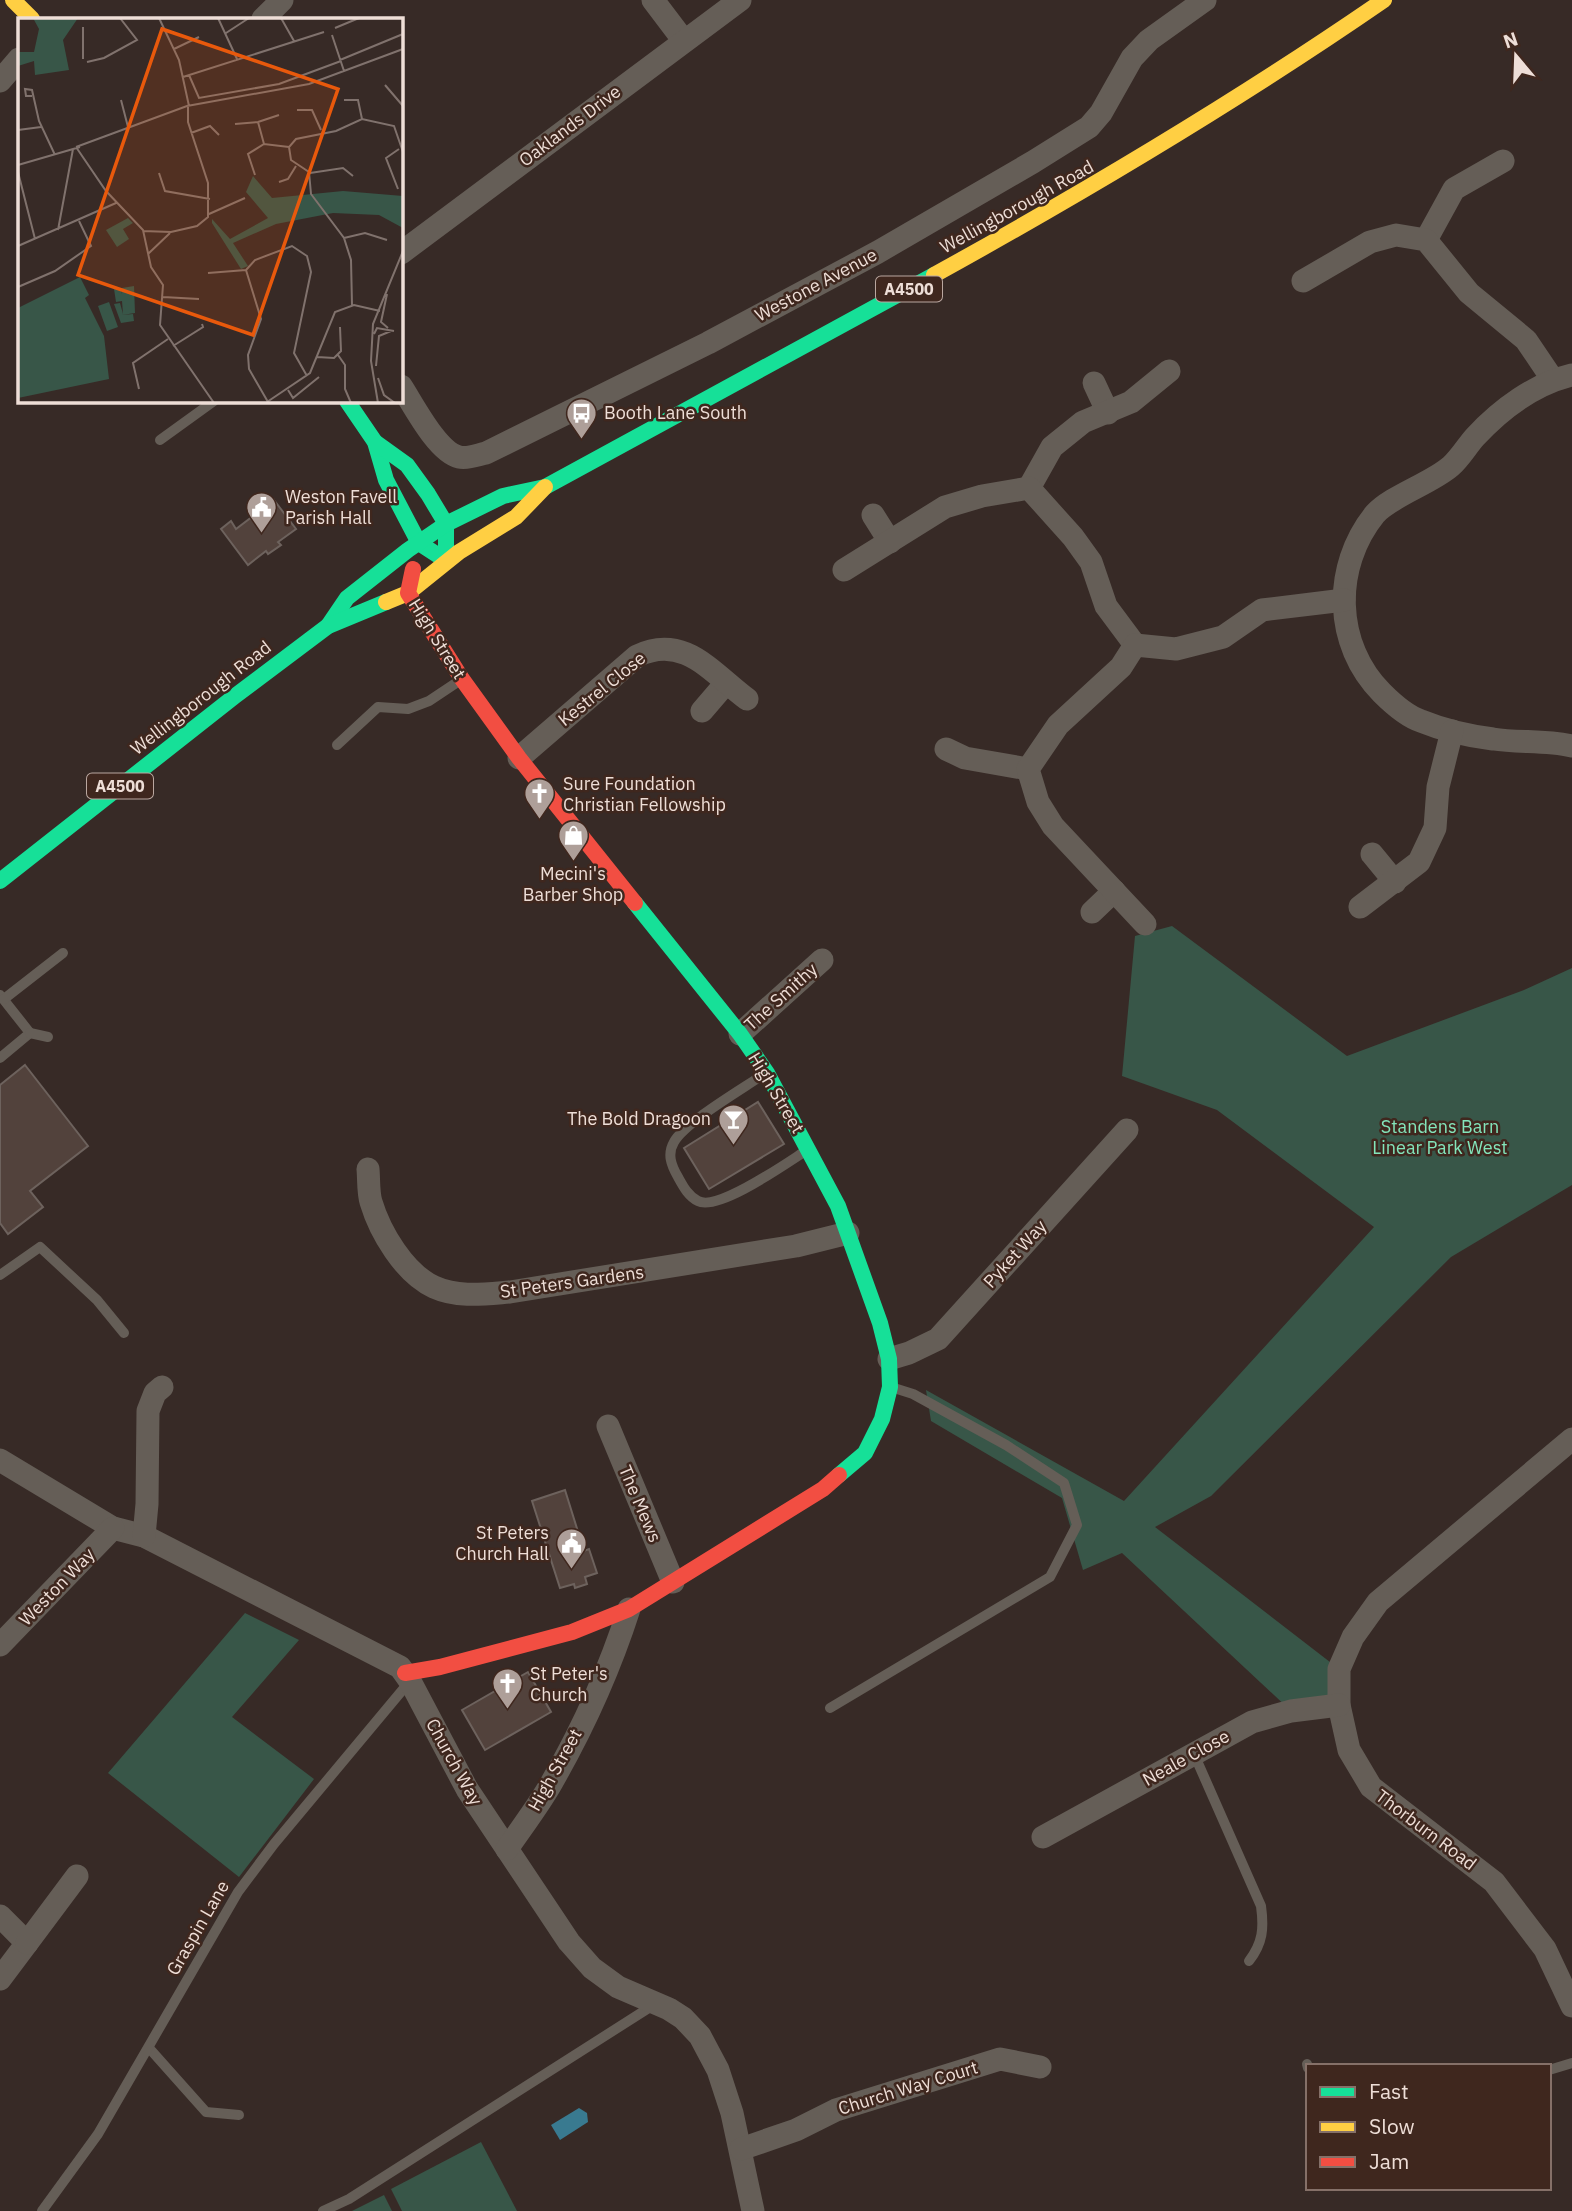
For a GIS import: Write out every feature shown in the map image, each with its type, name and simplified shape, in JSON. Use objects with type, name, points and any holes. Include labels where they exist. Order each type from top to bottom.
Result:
[{"type":"street","points":[[13,0],[31,18]]},
{"type":"street","points":[[264,18],[282,0]]},
{"type":"street","points":[[653,0],[684,41]]},
{"type":"street","name":"Oaklands Drive","points":[[402,252],[740,0]]},
{"type":"street","name":"Westone Avenue","points":[[402,388],[446,450],[458,457],[486,453],[708,343],[866,259],[1045,155],[1089,127],[1101,113],[1132,58],[1149,40],[1205,0]]},
{"type":"street","name":"Wellingborough Road","points":[[328,626],[347,598],[446,524],[503,496],[545,487],[1000,240],[1159,149],[1384,0]]},
{"type":"street","points":[[0,82],[18,60]]},
{"type":"street","points":[[1426,240],[1454,190],[1503,161]]},
{"type":"street","points":[[1303,281],[1370,242],[1396,235],[1426,240],[1469,293],[1526,340],[1562,377],[1500,412],[1451,466],[1376,513],[1355,547],[1345,573],[1344,600],[1345,626],[1360,663],[1372,683],[1394,704],[1418,720],[1452,731],[1494,739],[1572,746]]},
{"type":"street","points":[[1029,488],[1052,447],[1083,422],[1131,402],[1169,371]]},
{"type":"street","points":[[1094,383],[1108,413]]},
{"type":"street","points":[[348,402],[375,442],[386,480],[419,543],[446,561]]},
{"type":"street","points":[[375,442],[407,464],[446,524],[446,561]]},
{"type":"street","name":"Wellingborough Road","points":[[0,881],[234,696],[328,626],[408,593],[446,561],[516,517],[545,487]]},
{"type":"street","points":[[1029,488],[1073,537],[1091,562],[1106,606],[1135,645],[1176,649],[1223,638],[1262,610],[1344,600]]},
{"type":"street","points":[[844,570],[945,506],[1029,488]]},
{"type":"street","points":[[873,515],[890,542]]},
{"type":"street","name":"High Street","points":[[408,1677],[572,1632],[629,1609],[673,1583],[823,1489],[865,1453],[882,1419],[890,1387],[889,1359],[868,1285],[848,1233],[809,1149],[767,1073],[740,1034],[519,758],[462,679],[408,593],[419,543]]},
{"type":"street","points":[[1028,769],[1058,725],[1121,667],[1135,645]]},
{"type":"street","name":"Kestrel Close","points":[[519,758],[637,656],[650,649],[677,649],[689,653],[747,699]]},
{"type":"street","points":[[702,711],[726,683]]},
{"type":"street","points":[[1360,906],[1419,862],[1435,828],[1438,787],[1452,731]]},
{"type":"street","points":[[946,749],[965,758],[1028,769]]},
{"type":"street","points":[[1028,769],[1038,803],[1053,826],[1145,924]]},
{"type":"street","points":[[1372,853],[1395,882]]},
{"type":"street","points":[[1092,912],[1114,891]]},
{"type":"street","name":"The Smithy","points":[[740,1034],[822,960]]},
{"type":"street","name":"Pyket Way","points":[[889,1359],[938,1339],[1126,1130]]},
{"type":"street","name":"St Peters Gardens","points":[[368,1169],[370,1200],[386,1238],[407,1267],[434,1287],[467,1295],[510,1292],[783,1249],[825,1241],[848,1233]]},
{"type":"street","points":[[144,1536],[148,1411],[155,1393],[162,1387]]},
{"type":"street","name":"The Mews","points":[[608,1426],[673,1583]]},
{"type":"street","name":"Thorburn Road","points":[[1572,1439],[1378,1602],[1353,1637],[1339,1669],[1339,1705],[1349,1750],[1371,1787],[1494,1882],[1545,1949],[1572,2006]]},
{"type":"street","name":"Church Way","points":[[0,1460],[113,1528],[144,1536],[392,1662],[408,1677],[467,1789],[569,1942],[592,1968],[618,1987],[669,2009],[683,2018],[700,2036],[712,2055],[732,2113],[753,2211]]},
{"type":"street","name":"Weston Way","points":[[0,1645],[113,1528]]},
{"type":"street","name":"High Street","points":[[507,1849],[551,1783],[573,1742],[617,1647],[629,1609]]},
{"type":"street","name":"Neale Close","points":[[1043,1837],[1252,1722],[1291,1711],[1339,1705]]},
{"type":"street","points":[[0,1979],[77,1876]]},
{"type":"street","points":[[0,1916],[27,1943]]},
{"type":"street","name":"Church Way Court","points":[[741,2149],[796,2130],[836,2110],[1000,2059],[1040,2067]]},
{"type":"lane","points":[[160,440],[213,402]]},
{"type":"lane","points":[[337,745],[378,707],[408,709],[429,701],[462,679]]},
{"type":"lane","points":[[48,1037],[30,1033],[2,997],[63,953]]},
{"type":"lane","points":[[0,1058],[30,1033]]},
{"type":"lane","points":[[767,1073],[696,1122],[675,1140],[670,1164],[686,1191],[699,1202],[708,1203],[731,1196],[809,1149]]},
{"type":"lane","points":[[0,1275],[40,1247],[97,1300],[124,1333]]},
{"type":"lane","points":[[831,1708],[1050,1577],[1077,1525],[1064,1483],[1006,1445],[937,1406],[913,1394],[890,1387]]},
{"type":"lane","name":"Graspin Lane","points":[[42,2211],[99,2134],[238,1892],[408,1677]]},
{"type":"lane","points":[[1194,1754],[1261,1906],[1264,1927],[1259,1948],[1249,1961]]},
{"type":"lane","points":[[323,2211],[349,2199],[655,2004]]},
{"type":"lane","points":[[149,2048],[206,2112],[239,2115]]},
{"type":"lane","points":[[1551,2069],[1572,2063]]},
{"type":"green space","name":"Standens Barn Linear Park West","points":[[1172,926],[1347,1056],[1524,990],[1572,968],[1572,1185],[1451,1257],[1211,1496],[1155,1527],[1339,1669],[1339,1705],[1291,1711],[1122,1553],[1083,1570],[1062,1498],[931,1421],[926,1390],[1124,1501],[1374,1227],[1217,1110],[1122,1076],[1135,936]]},
{"type":"green space","points":[[245,1613],[299,1640],[232,1717],[314,1779],[239,1877],[108,1773]]},
{"type":"green space","points":[[481,2142],[517,2211],[402,2211],[391,2189]]},
{"type":"green space","points":[[384,2195],[392,2211],[352,2211]]},
{"type":"water","points":[[579,2108],[587,2113],[588,2122],[560,2140],[551,2125]]},
{"type":"building","points":[[274,500],[296,529],[278,542],[281,545],[268,554],[266,551],[248,565],[221,529],[231,521],[236,529]]},
{"type":"building","points":[[25,1065],[88,1146],[30,1191],[43,1207],[8,1234],[0,1223],[0,1085]]},
{"type":"building","name":"The Bold Dragoon","points":[[758,1102],[784,1144],[709,1189],[684,1148]]},
{"type":"building","points":[[565,1490],[584,1551],[589,1549],[597,1573],[585,1577],[587,1584],[575,1588],[574,1584],[560,1588],[532,1501]]},
{"type":"building","name":"St Peter's Church","points":[[528,1672],[551,1712],[485,1750],[462,1710]]},
{"type":"traffic: fast","points":[[328,626],[347,598],[446,524],[503,496],[545,487],[934,275]]},
{"type":"traffic: fast","points":[[348,402],[375,442],[386,480],[419,543],[439,556]]},
{"type":"traffic: fast","points":[[375,442],[407,465],[428,494],[446,524],[446,549]]},
{"type":"traffic: fast","points":[[0,881],[328,626],[386,602]]},
{"type":"traffic: fast","points":[[635,903],[740,1034],[767,1073],[838,1206],[880,1323],[889,1359],[890,1387],[882,1419],[865,1453],[839,1475]]},
{"type":"traffic: slow","points":[[13,0],[31,18]]},
{"type":"traffic: slow","points":[[934,275],[1162,143],[1384,0]]},
{"type":"traffic: slow","points":[[386,602],[408,593],[459,552],[516,517],[545,487]]},
{"type":"traffic: jam","points":[[413,569],[408,593],[462,679],[519,758],[635,903]]},
{"type":"traffic: jam","points":[[405,1673],[440,1667],[572,1632],[629,1609],[823,1489],[839,1475]]},
{"type":"place","name":"Booth Lane South","points":[[581,440]]},
{"type":"place","name":"Weston Favell Parish Hall","points":[[262,534]]},
{"type":"place","name":"Sure Foundation Christian Fellowship","points":[[540,821]]},
{"type":"place","name":"Mecini's Barber Shop","points":[[573,863]]},
{"type":"place","name":"The Bold Dragoon","points":[[734,1146]]},
{"type":"place","name":"St Peters Church Hall","points":[[572,1570]]},
{"type":"place","name":"St Peter's Church","points":[[507,1711]]}]
